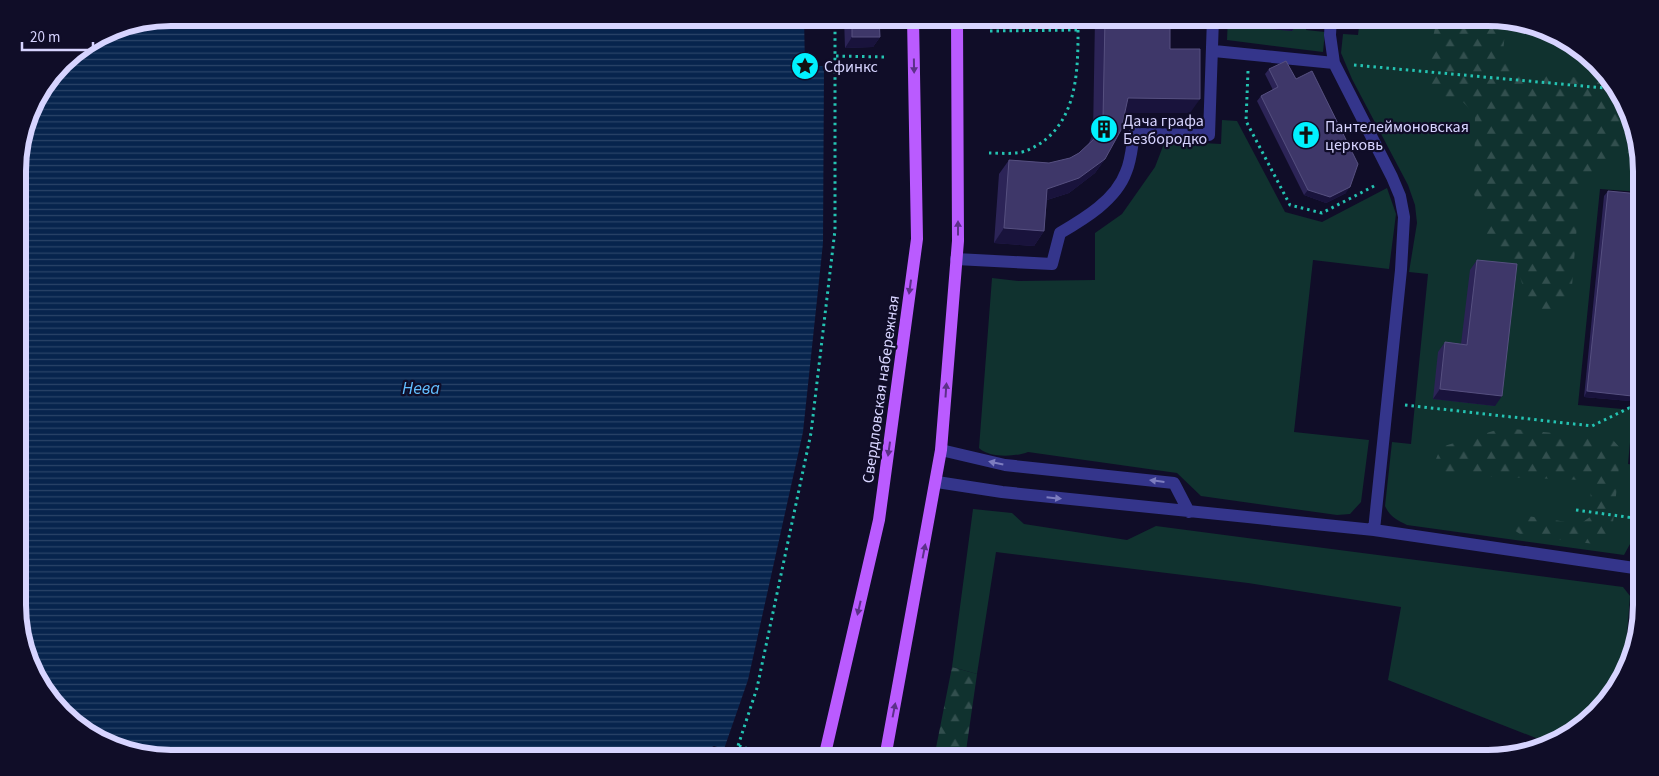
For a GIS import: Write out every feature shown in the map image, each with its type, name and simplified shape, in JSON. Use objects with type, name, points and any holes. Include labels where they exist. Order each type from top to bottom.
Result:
[{"type":"main road","name":"Свердловская набережная","points":[[826,750],[879,520],[917,239],[913,26]]},
{"type":"main road","points":[[887,749],[937,482],[941,450],[956,259],[958,26]]},
{"type":"lane","points":[[956,259],[1052,264],[1060,233],[1079,222],[1108,199],[1126,173],[1134,134],[1210,135],[1213,26]]},
{"type":"lane","points":[[1331,26],[1330,35],[1334,63],[1392,177],[1400,196],[1404,217],[1401,270],[1374,530]]},
{"type":"lane","points":[[1214,51],[1334,63]]},
{"type":"lane","points":[[941,450],[1005,465],[1174,483],[1189,512]]},
{"type":"lane","points":[[937,482],[966,488],[1374,530],[1633,568]]},
{"type":"path","points":[[737,750],[757,688],[811,433],[835,230],[834,26]]},
{"type":"path","points":[[989,153],[1027,151],[1048,137],[1068,111],[1078,78],[1078,26]]},
{"type":"path","points":[[990,31],[1078,30]]},
{"type":"path","points":[[1249,53],[1246,121],[1290,205],[1322,213],[1392,177]]},
{"type":"path","points":[[836,56],[884,57]]},
{"type":"path","points":[[1334,63],[1606,88]]},
{"type":"path","points":[[1386,403],[1592,426],[1629,408],[1633,408]]},
{"type":"path","points":[[1576,510],[1633,517]]},
{"type":"path","points":[[738,746],[749,750]]},
{"type":"green space","points":[[1228,26],[1306,26],[1306,30],[1325,32],[1323,52],[1227,40]]},
{"type":"green space","points":[[1359,26],[1488,26],[1526,31],[1543,37],[1576,56],[1603,83],[1622,116],[1632,152],[1633,191],[1600,189],[1578,405],[1633,410],[1628,464],[1633,465],[1633,538],[1624,555],[1407,525],[1397,520],[1387,510],[1385,506],[1392,442],[1411,444],[1428,274],[1409,272],[1417,223],[1415,205],[1408,185],[1352,79],[1341,53],[1343,34],[1358,35]]},
{"type":"green space","points":[[1435,26],[1488,26],[1505,28],[1503,53],[1512,70],[1598,80],[1612,97],[1622,116],[1632,151],[1597,167],[1580,188],[1572,286],[1566,305],[1546,315],[1531,313],[1518,270],[1489,241],[1474,194],[1475,115],[1462,101],[1434,98],[1424,82]]},
{"type":"green space","points":[[1222,120],[1237,121],[1285,212],[1322,222],[1387,188],[1396,214],[1389,269],[1313,260],[1294,432],[1369,440],[1361,502],[1350,514],[1337,515],[1201,496],[1177,473],[1028,452],[1009,456],[995,455],[979,448],[992,278],[1019,281],[1095,280],[1095,233],[1122,214],[1155,167],[1165,141],[1221,144]]},
{"type":"green space","points":[[1503,428],[1612,439],[1621,449],[1612,532],[1594,544],[1520,534],[1511,528],[1513,516],[1521,515],[1580,524],[1590,517],[1591,486],[1584,480],[1445,475],[1436,459],[1441,447]]},
{"type":"green space","points":[[973,509],[1012,513],[1024,524],[1127,540],[1156,526],[1623,587],[1630,596],[1626,649],[1613,677],[1603,693],[1576,720],[1541,740],[1388,680],[1401,607],[1248,583],[996,552],[977,674],[952,667]]},
{"type":"green space","points":[[952,667],[977,674],[966,749],[936,749]]},
{"type":"water","name":"Нева","points":[[161,27],[804,27],[805,66],[824,66],[823,243],[803,432],[748,680],[724,749],[714,746],[707,750],[152,749],[116,739],[83,720],[69,707],[56,693],[37,660],[27,624],[27,152],[31,133],[41,107],[56,83],[76,62],[116,37],[133,31]]},
{"type":"building","points":[[852,26],[879,26],[880,37],[852,37]]},
{"type":"building","name":"Дача графа Безбородко","points":[[1105,26],[1170,26],[1170,49],[1200,49],[1200,99],[1128,98],[1121,130],[1105,159],[1079,178],[1047,189],[1044,231],[1004,228],[1009,160],[1049,163],[1070,158],[1079,153],[1094,139],[1103,119]]},
{"type":"building","name":"Пантелеймоновская церковь","points":[[1286,61],[1296,79],[1312,71],[1358,164],[1350,187],[1330,197],[1308,190],[1261,96],[1278,87],[1269,69]]},
{"type":"building","points":[[1608,191],[1633,193],[1633,396],[1587,391]]},
{"type":"building","points":[[1477,260],[1517,264],[1502,396],[1440,389],[1445,342],[1467,345]]},
{"type":"place","name":"Сфинкс","points":[[805,66]]},
{"type":"place","name":"Дача графа Безбородко","points":[[1104,129]]},
{"type":"place","name":"Пантелеймоновская церковь","points":[[1306,135]]}]
